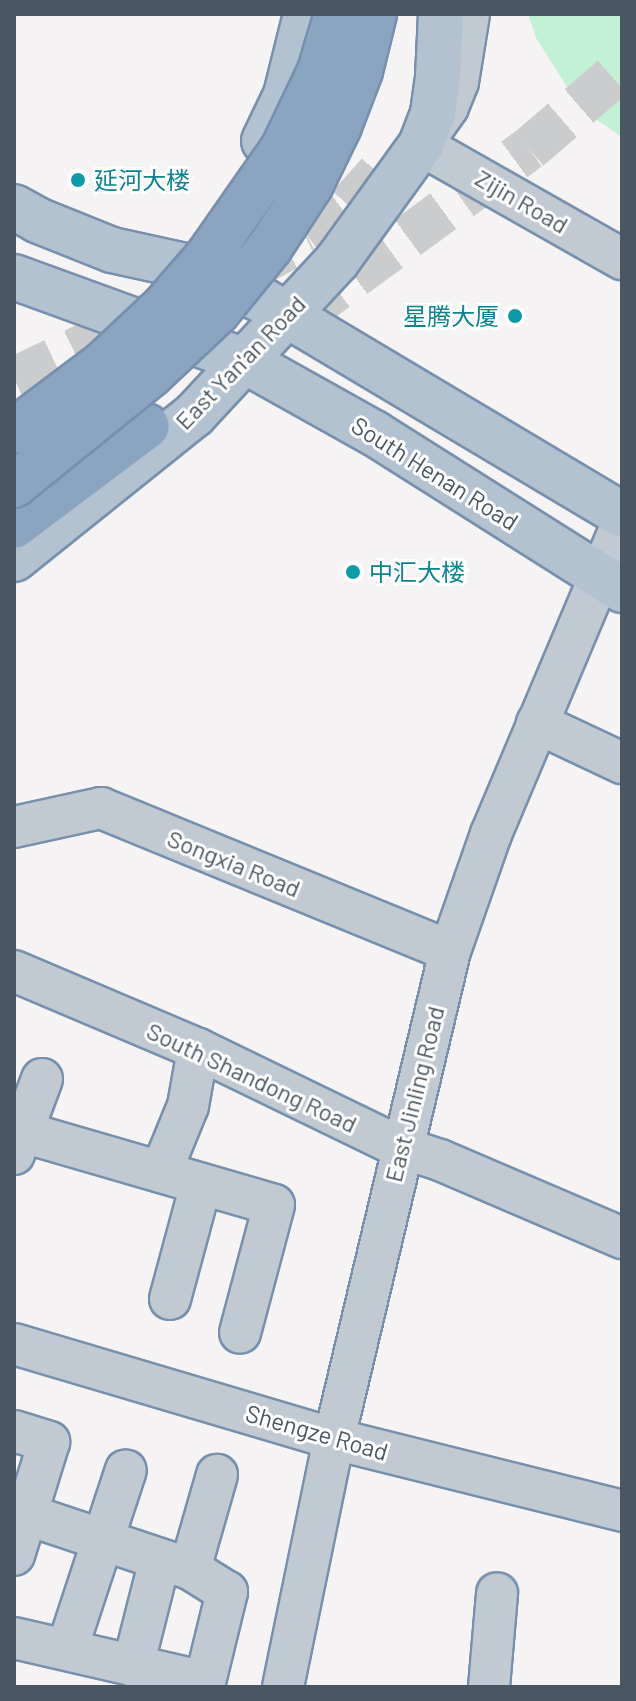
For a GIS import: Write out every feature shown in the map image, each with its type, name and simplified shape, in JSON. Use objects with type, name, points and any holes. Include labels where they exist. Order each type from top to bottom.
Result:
[{"type":"highway","points":[[14,431],[103,364],[164,307],[208,256],[283,149],[320,71],[337,14]]},
{"type":"highway","points":[[14,485],[150,375],[217,312],[270,247],[311,184],[339,126],[360,71],[374,14]]},
{"type":"highway","points":[[14,526],[147,426]]},
{"type":"main road","points":[[180,265],[216,225],[249,172],[286,95],[306,14]]},
{"type":"main road","points":[[14,313],[61,294],[107,287],[180,265],[243,227],[284,189],[319,142],[341,92],[347,14]]},
{"type":"main road","name":"East Yan'an Road","points":[[14,559],[194,415],[245,361],[275,307],[374,208],[421,145],[436,89],[441,14]]},
{"type":"main road","points":[[14,207],[37,220],[112,250],[180,265],[275,307],[622,515]]},
{"type":"main road","name":"South Henan Road","points":[[14,277],[245,361],[374,433],[612,584]]},
{"type":"main road","name":"East Yan'an Road","points":[[14,423],[72,383],[183,336],[275,307]]},
{"type":"street","points":[[421,145],[448,107],[458,82],[469,14]]},
{"type":"street","name":"Zijin Road","points":[[421,145],[622,259]]},
{"type":"street","name":"East Jinling Road","points":[[283,1687],[334,1439],[400,1147],[450,951],[491,834],[537,723],[612,584],[622,524]]},
{"type":"street","points":[[537,723],[622,763]]},
{"type":"street","name":"Songxia Road","points":[[14,827],[101,808],[450,951]]},
{"type":"street","name":"South Shandong Road","points":[[14,971],[198,1049],[400,1147],[440,1160],[622,1238]]},
{"type":"street","points":[[161,1172],[188,1106],[198,1049]]},
{"type":"street","points":[[42,1079],[18,1143],[161,1172],[274,1205],[240,1333]]},
{"type":"street","points":[[170,1299],[201,1184]]},
{"type":"street","name":"Shengze Road","points":[[14,1344],[334,1439],[622,1511]]},
{"type":"street","points":[[14,1431],[49,1442],[14,1555]]},
{"type":"street","points":[[67,1649],[126,1470]]},
{"type":"street","points":[[133,1666],[175,1564],[217,1475]]},
{"type":"street","points":[[14,1638],[205,1682],[227,1592],[175,1564],[25,1514]]},
{"type":"street","points":[[489,1687],[497,1593]]},
{"type":"green space","points":[[528,14],[622,14],[622,137],[581,109],[536,38]]},
{"type":"tunnel","points":[[301,315],[529,149],[622,69]]},
{"type":"tunnel","points":[[248,270],[308,237],[349,206],[391,159]]},
{"type":"tunnel","points":[[14,379],[159,310]]},
{"type":"place","name":"延河大楼","points":[[78,180]]},
{"type":"place","name":"星腾大厦","points":[[515,316]]},
{"type":"place","name":"中汇大楼","points":[[353,572]]}]
